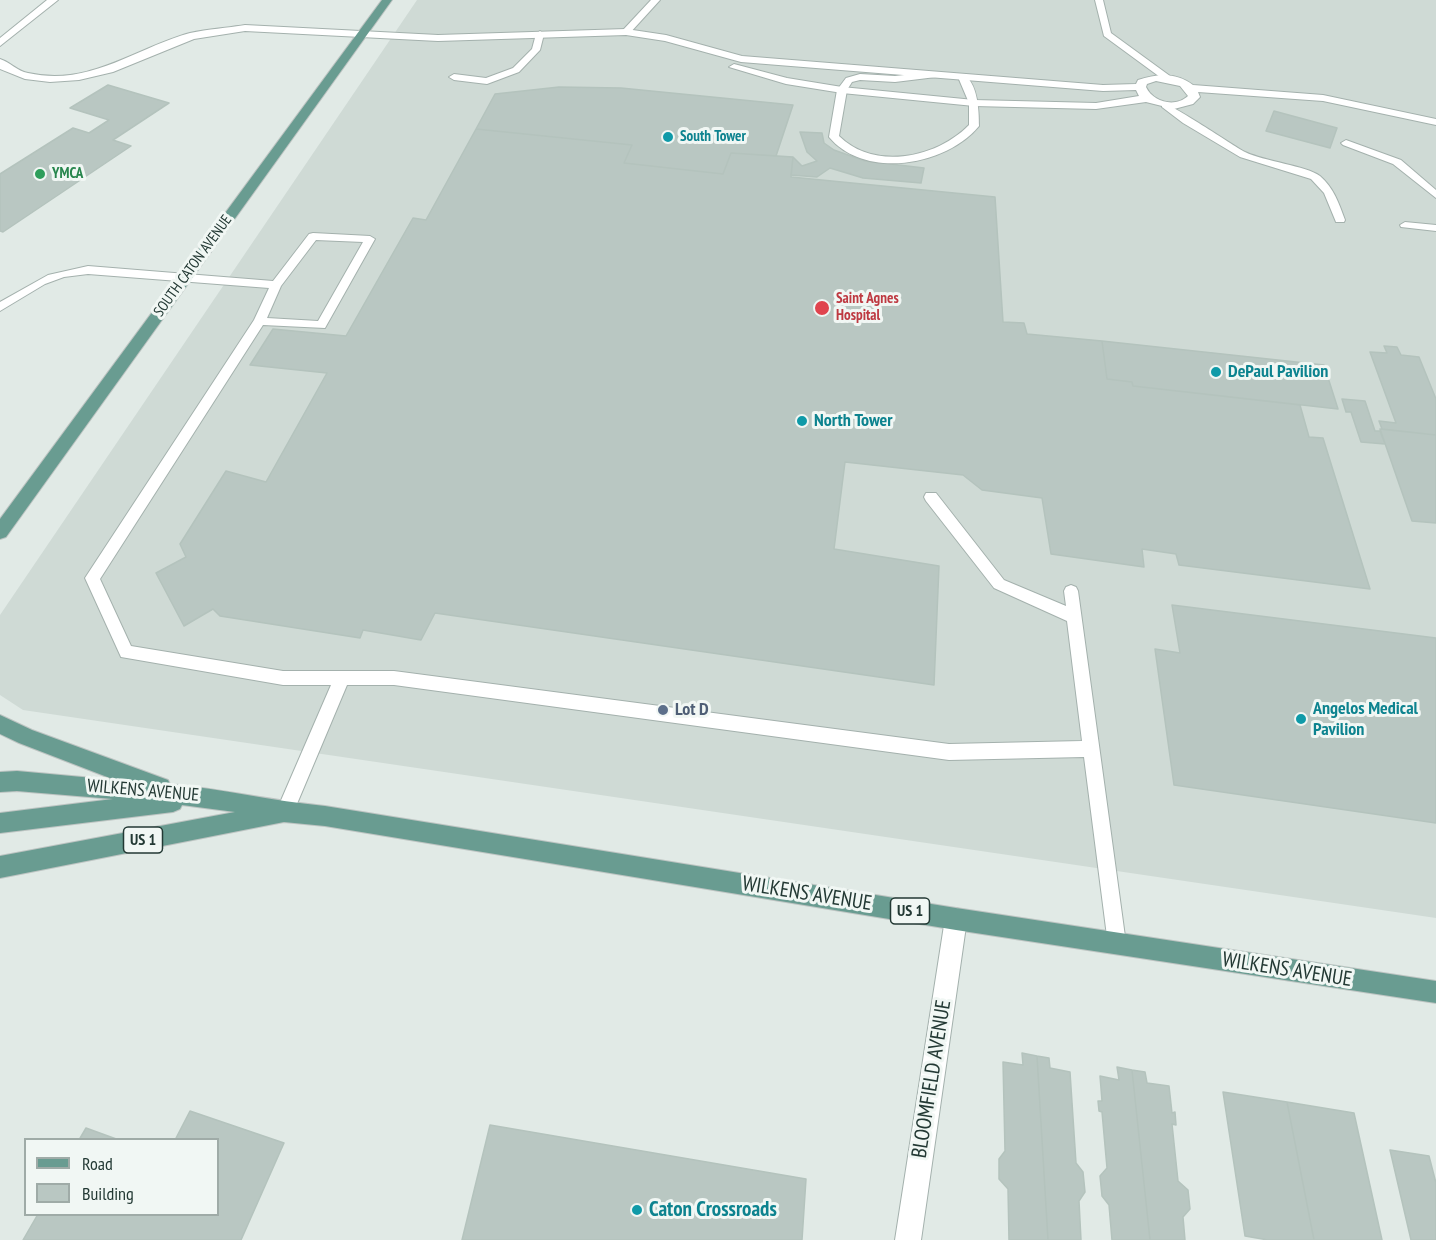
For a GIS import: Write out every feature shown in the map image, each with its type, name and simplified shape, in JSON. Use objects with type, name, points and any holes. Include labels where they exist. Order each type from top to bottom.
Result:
[{"type":"main road","name":"SOUTH CATON AVENUE","points":[[0,532],[387,0]]},
{"type":"main road","points":[[0,724],[26,737],[182,795]]},
{"type":"main road","name":"WILKENS AVENUE","points":[[0,782],[17,781],[214,798],[285,812],[324,816],[956,919],[1436,992]]},
{"type":"main road","points":[[0,823],[214,798]]},
{"type":"main road","name":"WILKENS AVENUE","points":[[0,867],[285,812]]},
{"type":"street","points":[[0,43],[52,0]]},
{"type":"street","points":[[0,62],[5,68],[25,76],[50,79],[79,77],[109,70],[192,36],[245,28],[438,38],[626,32],[666,38],[741,59],[1103,88],[1140,87],[1148,80],[1167,78],[1191,88],[1323,98],[1374,106],[1436,122]]},
{"type":"street","points":[[695,47],[732,67],[786,81],[842,90],[974,103],[1096,106],[1148,98]]},
{"type":"street","points":[[1140,87],[1148,98],[1165,105],[1178,106],[1192,101],[1194,97],[1191,88]]},
{"type":"street","name":"BLOOMFIELD AVENUE","points":[[908,1240],[956,919]]},
{"type":"lane","points":[[626,32],[656,0]]},
{"type":"lane","points":[[1099,0],[1107,34],[1167,78]]},
{"type":"lane","points":[[454,77],[487,81],[516,70],[536,50],[540,34]]},
{"type":"lane","points":[[933,75],[895,79],[860,77],[849,80],[842,90],[834,137],[841,147],[857,155],[904,160],[923,157],[962,140],[974,126],[974,103],[963,77]]},
{"type":"lane","points":[[1165,105],[1186,122],[1244,155],[1316,177],[1329,192],[1340,220]]},
{"type":"lane","points":[[1346,143],[1397,162],[1436,195]]},
{"type":"lane","points":[[1405,225],[1436,228]]},
{"type":"lane","points":[[260,321],[321,325],[370,239],[313,236],[276,285],[260,321],[92,578],[126,652],[284,678],[394,678],[949,752],[1092,749]]},
{"type":"lane","points":[[0,307],[36,283],[66,272],[88,270],[276,285]]},
{"type":"lane","points":[[931,497],[999,584],[1075,617]]},
{"type":"lane","points":[[1071,591],[1117,944]]},
{"type":"lane","points":[[285,812],[342,678]]},
{"type":"shaded area","name":"Saint Agnes Hospital","points":[[417,0],[1436,0],[1436,918],[23,710],[0,695],[0,615]]},
{"type":"building","points":[[108,85],[169,103],[113,140],[131,146],[3,232],[0,231],[0,174],[73,128],[89,133],[109,120],[70,108]]},
{"type":"building","name":"South Tower","points":[[559,87],[621,88],[793,105],[776,156],[731,153],[723,174],[624,163],[632,145],[476,129],[495,94]]},
{"type":"building","points":[[1274,111],[1337,128],[1330,148],[1266,131]]},
{"type":"building","name":"North Tower","points":[[476,129],[632,145],[624,163],[723,174],[731,153],[793,157],[791,177],[995,197],[1003,322],[1024,323],[1027,334],[1102,341],[1107,379],[1132,382],[1133,386],[1300,405],[1309,437],[1323,438],[1370,589],[1179,565],[1176,554],[1142,549],[1144,567],[1051,554],[1042,498],[982,490],[963,475],[845,462],[834,549],[939,566],[934,685],[435,613],[421,640],[363,630],[360,638],[220,616],[213,609],[184,626],[156,573],[186,557],[180,544],[226,471],[266,482],[327,373],[250,365],[273,329],[346,336],[413,218],[426,220]]},
{"type":"building","points":[[800,132],[822,133],[824,143],[834,150],[865,161],[924,168],[921,183],[863,178],[830,168],[817,177],[791,175],[793,157],[802,166],[817,161],[807,152]]},
{"type":"building","name":"DePaul Pavilion","points":[[1102,341],[1324,365],[1338,409],[1133,386],[1132,382],[1107,379]]},
{"type":"building","points":[[1384,346],[1397,347],[1401,355],[1419,357],[1436,399],[1436,435],[1382,429],[1379,421],[1396,423],[1370,352],[1387,353]]},
{"type":"building","points":[[1342,399],[1365,401],[1375,431],[1380,431],[1385,444],[1361,442],[1351,412],[1346,412]]},
{"type":"building","points":[[1380,429],[1436,435],[1436,523],[1412,521]]},
{"type":"building","name":"Angelos Medical Pavilion","points":[[1172,605],[1436,638],[1436,823],[1174,785],[1155,649],[1180,653]]},
{"type":"building","points":[[1022,1053],[1037,1056],[1048,1240],[1009,1240],[1008,1189],[999,1179],[999,1159],[1005,1151],[1003,1062],[1023,1065]]},
{"type":"building","points":[[1037,1056],[1049,1058],[1050,1068],[1070,1072],[1076,1163],[1083,1172],[1085,1192],[1079,1201],[1081,1240],[1048,1240]]},
{"type":"building","points":[[1117,1067],[1132,1070],[1150,1240],[1112,1240],[1109,1205],[1102,1196],[1100,1176],[1107,1168],[1102,1112],[1099,1111],[1098,1101],[1102,1101],[1100,1076],[1119,1080]]},
{"type":"building","points":[[1132,1070],[1145,1072],[1147,1083],[1169,1086],[1172,1113],[1175,1112],[1176,1125],[1172,1124],[1178,1181],[1188,1190],[1190,1209],[1183,1217],[1185,1240],[1150,1240]]},
{"type":"building","points":[[1223,1092],[1287,1102],[1314,1240],[1268,1240],[1245,1236]]},
{"type":"building","points":[[1287,1102],[1354,1113],[1382,1240],[1314,1240]]},
{"type":"building","points":[[190,1111],[284,1143],[241,1240],[23,1240],[37,1216],[219,1216],[219,1138],[176,1138]]},
{"type":"building","name":"Caton Crossroads","points":[[490,1125],[806,1179],[802,1240],[462,1240]]},
{"type":"building","points":[[86,1128],[114,1138],[80,1138]]},
{"type":"building","points":[[1390,1150],[1429,1156],[1436,1183],[1436,1240],[1411,1240]]},
{"type":"place","name":"South Tower","points":[[668,137]]},
{"type":"place","name":"YMCA","points":[[40,174]]},
{"type":"place","name":"Saint Agnes Hospital","points":[[822,308]]},
{"type":"place","name":"DePaul Pavilion","points":[[1216,372]]},
{"type":"place","name":"North Tower","points":[[802,421]]},
{"type":"place","name":"Lot D","points":[[663,710]]},
{"type":"place","name":"Angelos Medical Pavilion","points":[[1301,719]]},
{"type":"place","name":"Caton Crossroads","points":[[637,1210]]}]
